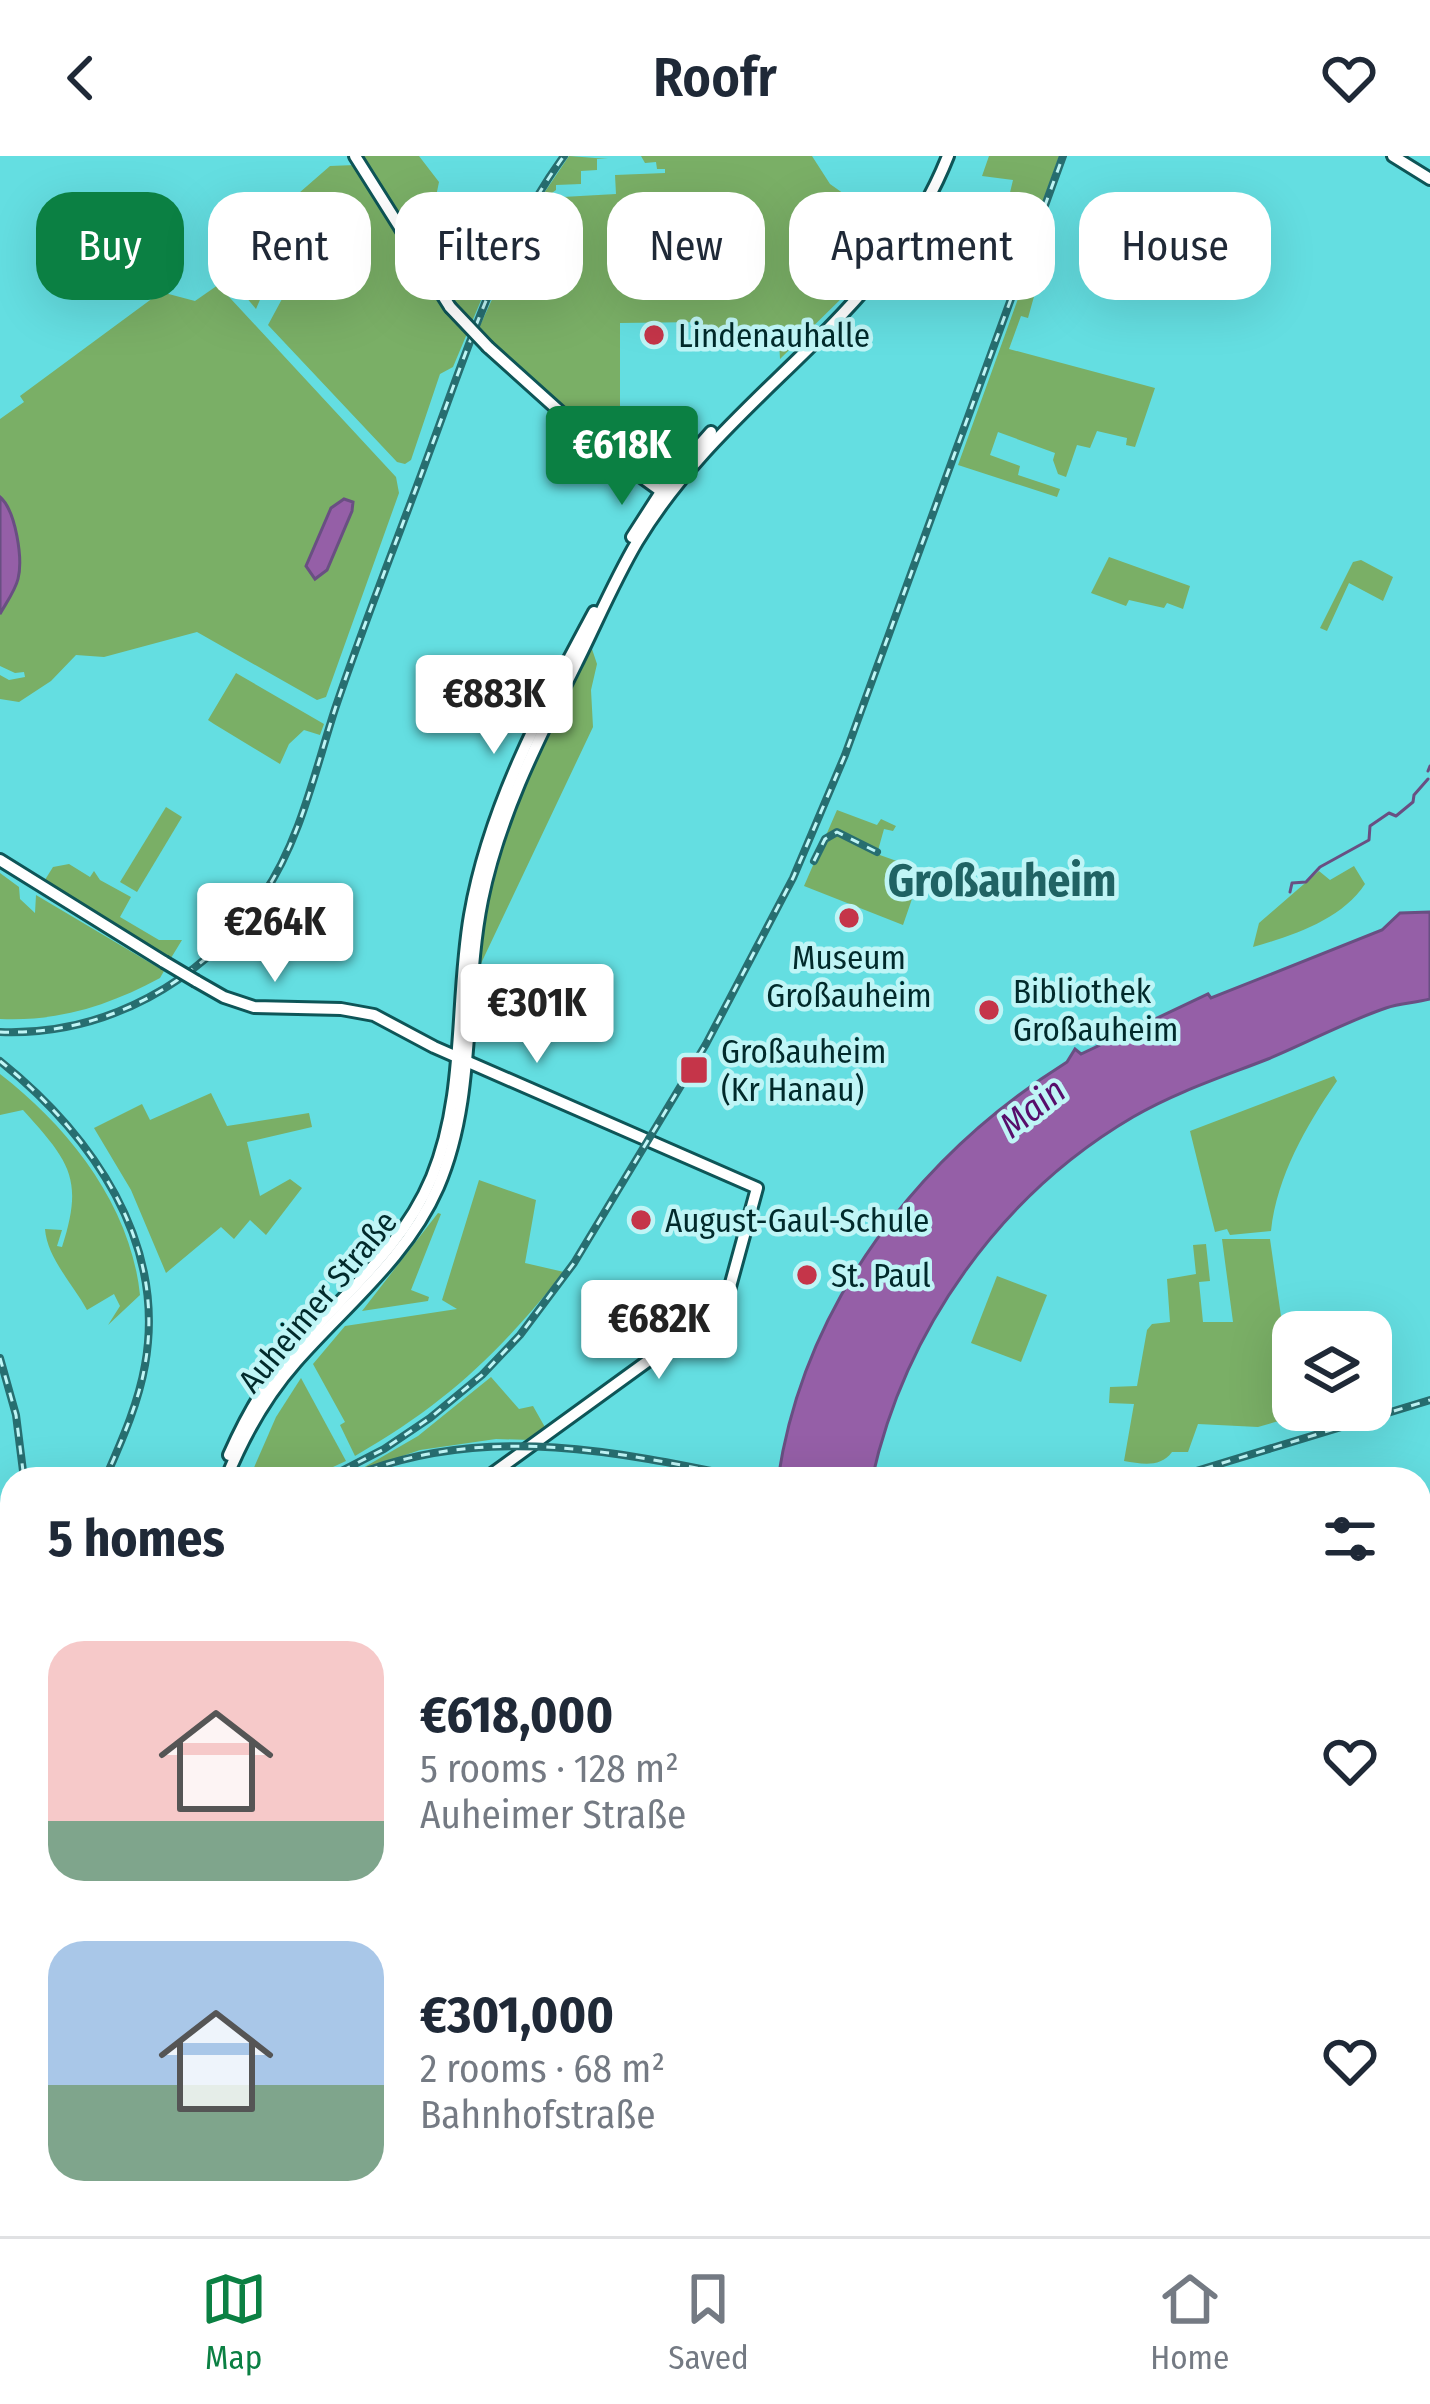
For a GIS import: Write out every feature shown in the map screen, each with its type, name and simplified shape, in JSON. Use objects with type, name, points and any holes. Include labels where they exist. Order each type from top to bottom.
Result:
[{"type":"main road","points":[[356,156],[450,307],[597,446],[664,494]]},
{"type":"main road","name":"Auheimer Straße","points":[[460,1059],[458,1024],[474,895],[505,792],[625,550],[664,494],[720,432],[877,280],[926,206],[945,156]]},
{"type":"main road","points":[[1393,156],[1430,179]]},
{"type":"main road","name":"Auheimer Straße","points":[[229,1467],[281,1380],[387,1267],[418,1224],[448,1158],[478,926],[505,818],[538,740],[664,494]]},
{"type":"main road","points":[[0,860],[234,1002],[366,1013],[757,1188],[723,1307],[502,1467]]},
{"type":"main road","points":[[427,1043],[445,1043],[458,1024]]},
{"type":"main road","points":[[427,1043],[446,1064],[458,1091],[476,1077],[496,1074]]},
{"type":"green space","points":[[357,156],[419,156],[439,182],[437,192],[395,192],[395,300],[481,300],[453,367],[440,374],[411,460],[405,464],[397,462],[268,325],[281,300],[371,300],[371,192],[300,192],[330,166],[355,165]]},
{"type":"green space","points":[[569,156],[608,159],[597,159],[597,170],[581,171],[581,184],[556,185],[553,192],[545,192]]},
{"type":"green space","points":[[641,156],[812,156],[830,184],[841,192],[789,192],[789,300],[840,300],[780,359],[779,341],[702,341],[701,322],[620,323],[620,425],[611,438],[588,429],[478,330],[492,300],[583,300],[583,196],[607,195],[607,300],[765,300],[765,192],[616,192],[615,175],[665,173],[657,169],[656,162],[645,163]]},
{"type":"green space","points":[[989,156],[1059,156],[1046,192],[1010,192],[1013,180],[982,176]]},
{"type":"green space","points":[[208,292],[208,300],[232,300],[396,477],[399,493],[326,697],[317,700],[197,632],[104,657],[76,655],[51,681],[19,702],[0,699],[0,675],[9,680],[25,677],[24,672],[0,666],[0,614],[14,589],[17,551],[15,523],[0,497],[0,419],[24,402],[20,396],[150,300],[195,301]]},
{"type":"green space","points":[[1018,300],[1033,300],[1028,318],[1021,316],[1009,349],[1155,388],[1135,447],[1126,445],[1127,438],[1097,431],[1090,448],[1077,445],[1066,477],[1058,474],[1055,453],[998,432],[990,455],[1020,466],[1018,475],[1060,489],[1057,497],[958,465]]},
{"type":"green space","points":[[1109,557],[1190,586],[1183,609],[1129,600],[1126,606],[1091,593]]},
{"type":"green space","points":[[1361,560],[1393,577],[1383,601],[1349,583],[1327,631],[1320,628],[1353,562]]},
{"type":"green space","points":[[590,643],[597,664],[591,690],[593,727],[476,974],[503,842],[533,764]]},
{"type":"green space","points":[[236,673],[324,724],[320,735],[304,730],[289,744],[280,764],[208,720]]},
{"type":"green space","points":[[166,807],[182,817],[137,892],[120,882]]},
{"type":"green space","points":[[837,810],[877,825],[881,819],[896,826],[893,831],[884,829],[877,854],[922,870],[903,925],[804,886]]},
{"type":"green space","points":[[69,864],[90,877],[94,871],[100,880],[131,897],[120,917],[159,940],[182,940],[171,958],[43,883],[53,867]]},
{"type":"green space","points":[[1354,866],[1365,884],[1343,907],[1300,931],[1253,947],[1259,923],[1319,871],[1330,880]]},
{"type":"green space","points":[[0,873],[19,887],[20,899],[35,913],[36,895],[164,971],[160,978],[83,1010],[0,1019]]},
{"type":"green space","points":[[0,1074],[72,1144],[124,1230],[140,1295],[108,1325],[120,1306],[114,1294],[87,1310],[47,1240],[45,1229],[62,1230],[57,1246],[62,1247],[69,1224],[72,1187],[62,1158],[23,1110],[0,1115]]},
{"type":"green space","points":[[1334,1076],[1337,1081],[1286,1171],[1271,1231],[1215,1232],[1190,1131]]},
{"type":"green space","points":[[211,1093],[227,1126],[309,1113],[312,1127],[247,1142],[260,1196],[290,1179],[302,1188],[266,1235],[250,1220],[234,1239],[221,1227],[166,1273],[131,1190],[94,1128],[142,1104],[150,1120]]},
{"type":"green space","points":[[479,1180],[536,1200],[525,1263],[564,1272],[469,1375],[355,1456],[340,1425],[345,1422],[313,1364],[345,1326],[457,1309],[442,1300]]},
{"type":"green space","points":[[438,1213],[411,1290],[429,1297],[428,1301],[362,1311]]},
{"type":"green space","points":[[1222,1239],[1270,1239],[1280,1311],[1272,1311],[1272,1423],[1258,1427],[1198,1424],[1188,1452],[1172,1452],[1150,1464],[1124,1461],[1134,1404],[1109,1403],[1110,1387],[1137,1386],[1147,1330],[1152,1324],[1170,1322],[1167,1279],[1196,1274],[1193,1245],[1206,1244],[1210,1281],[1199,1282],[1203,1322],[1233,1322]]},
{"type":"green space","points":[[997,1276],[1047,1295],[1021,1362],[971,1343]]},
{"type":"green space","points":[[491,1377],[519,1409],[533,1406],[546,1429],[531,1440],[496,1439],[420,1450],[365,1467],[418,1436]]},
{"type":"green space","points":[[301,1378],[346,1461],[333,1467],[254,1467],[276,1417]]},
{"type":"water","points":[[0,497],[14,524],[20,560],[17,583],[0,614]]},
{"type":"water","points":[[344,499],[353,502],[352,511],[327,570],[315,579],[306,566],[331,508]]},
{"type":"water","name":"Main","points":[[1430,912],[1430,999],[1391,1006],[1182,1092],[1085,1149],[1041,1186],[965,1271],[908,1371],[875,1467],[781,1467],[813,1353],[842,1294],[917,1188],[963,1142],[1067,1062],[1075,1049],[1081,1054],[1208,994],[1211,998],[1382,930],[1400,913]]},
{"type":"waterway","points":[[1428,771],[1430,766]]},
{"type":"waterway","points":[[1290,892],[1292,883],[1306,882],[1320,867],[1369,840],[1370,826],[1389,813],[1396,816],[1413,802],[1428,779]]},
{"type":"railway","points":[[0,1032],[77,1025],[148,998],[211,954],[263,895],[297,829],[358,643],[488,295],[522,223],[564,156]]},
{"type":"railway","points":[[349,1467],[430,1418],[482,1375],[520,1335],[574,1263],[706,1044],[793,878],[845,755],[1063,156]]},
{"type":"railway","points":[[814,861],[825,839],[837,832],[877,852]]},
{"type":"railway","points":[[0,1061],[65,1122],[92,1157],[133,1234],[145,1276],[149,1320],[145,1365],[110,1467]]},
{"type":"railway","points":[[0,1358],[16,1415],[22,1467]]},
{"type":"railway","points":[[1209,1467],[1430,1400]]},
{"type":"railway","points":[[379,1467],[417,1456],[512,1446],[608,1453],[691,1467]]},
{"type":"place","name":"Lindenauhalle","points":[[654,335]]},
{"type":"place","name":"Museum Großauheim","points":[[849,918]]},
{"type":"place","name":"Bibliothek Großauheim","points":[[989,1010]]},
{"type":"place","name":"Großauheim (Kr Hanau)","points":[[694,1070]]},
{"type":"place","name":"August-Gaul-Schule","points":[[641,1220]]},
{"type":"place","name":"St. Paul","points":[[807,1275]]},
{"type":"district","name":"Großauheim","points":[[1002,880]]}]
